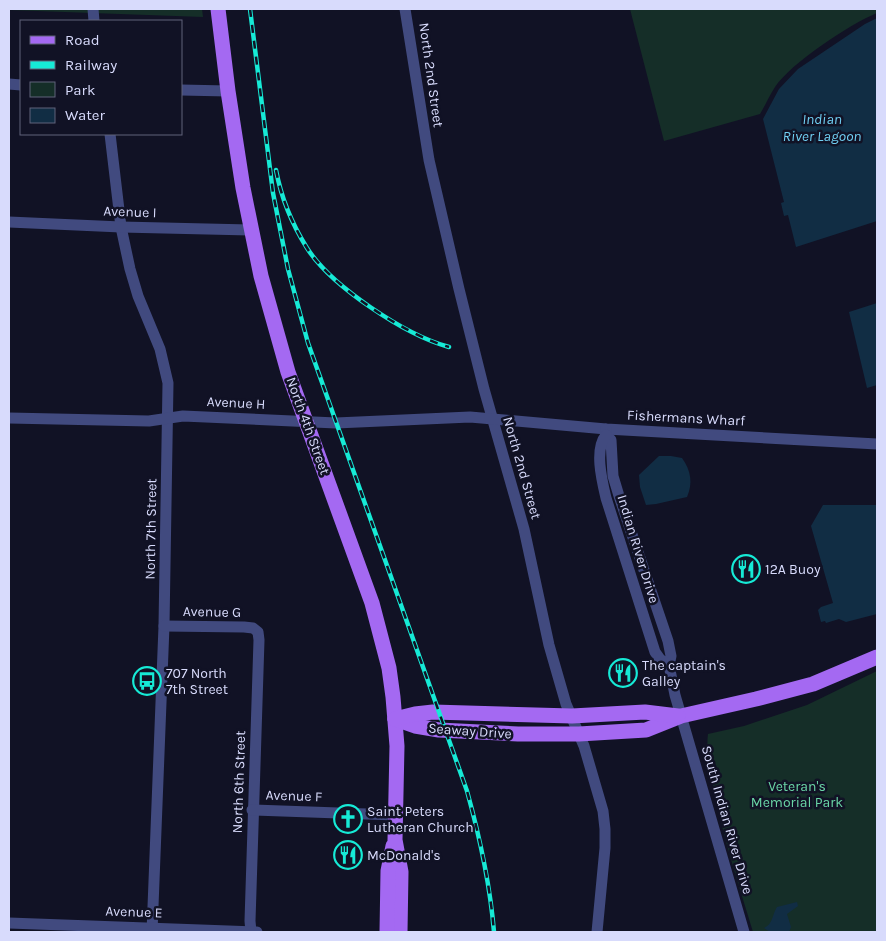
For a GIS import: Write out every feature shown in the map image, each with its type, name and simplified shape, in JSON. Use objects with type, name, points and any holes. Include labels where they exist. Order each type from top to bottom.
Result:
[{"type":"main road","name":"North 4th Street","points":[[218,9],[228,91],[250,230],[260,276],[277,335],[306,421],[374,611],[389,668],[397,746],[395,840],[401,872],[400,932]]},
{"type":"main road","name":"Seaway Drive","points":[[395,719],[415,726],[439,730],[579,734],[646,730],[681,716],[813,684],[877,657]]},
{"type":"main road","name":"Seaway Drive","points":[[395,719],[433,712],[572,716],[645,712],[681,716]]},
{"type":"main road","name":"North 4th Street","points":[[387,932],[388,871],[395,840]]},
{"type":"street","name":"North 2nd Street","points":[[406,9],[429,160],[458,289],[524,529],[550,646],[566,704],[579,734],[603,811],[605,829],[598,932]]},
{"type":"street","points":[[182,90],[228,91]]},
{"type":"street","name":"North 7th Street","points":[[110,135],[121,227],[130,269],[138,296],[160,349],[168,383],[164,626],[152,930]]},
{"type":"street","name":"Avenue I","points":[[9,222],[250,230]]},
{"type":"street","name":"Avenue H","points":[[9,418],[149,421],[183,416],[336,423],[470,417],[492,418]]},
{"type":"street","name":"Fishermans Wharf","points":[[492,418],[606,432],[877,444]]},
{"type":"street","name":"Indian River Drive","points":[[606,432],[602,440],[600,457],[606,498],[655,652],[660,659],[669,665]]},
{"type":"street","name":"Indian River Drive","points":[[606,432],[610,440],[613,476],[668,641],[671,656],[669,665],[681,716]]},
{"type":"street","name":"Avenue G","points":[[164,626],[244,627],[253,628],[258,632]]},
{"type":"street","name":"North 6th Street","points":[[251,932],[252,810],[258,632]]},
{"type":"street","name":"South Indian River Drive","points":[[681,716],[744,932]]},
{"type":"street","name":"Avenue F","points":[[252,810],[395,814]]},
{"type":"street","name":"Avenue E","points":[[9,923],[152,930],[259,932]]},
{"type":"green space","points":[[202,9],[203,17],[9,10]]},
{"type":"green space","points":[[630,9],[877,9],[877,13],[837,35],[794,67],[775,87],[760,114],[664,141]]},
{"type":"green space","name":"Veteran's Memorial Park","points":[[877,671],[877,932],[753,932],[720,819],[709,763],[708,734],[744,726],[807,705]]},
{"type":"water","name":"Indian River Lagoon","points":[[877,18],[877,221],[796,247],[788,215],[784,216],[781,203],[784,202],[763,119],[779,89],[798,69]]},
{"type":"water","points":[[877,303],[877,385],[867,388],[849,312]]},
{"type":"water","points":[[659,456],[682,458],[690,477],[689,492],[687,497],[646,505],[640,487],[639,475]]},
{"type":"water","points":[[823,505],[877,505],[877,614],[846,622],[839,619],[826,623],[825,621],[821,622],[818,610],[833,603],[811,526]]},
{"type":"water","points":[[797,902],[798,906],[787,914],[791,927],[789,932],[770,932],[764,928],[771,922],[777,907]]},
{"type":"railway","points":[[250,9],[273,193],[288,269],[308,343],[467,791],[484,861],[494,932]]},
{"type":"railway","points":[[276,170],[284,200],[292,220],[307,248],[318,263],[333,278],[370,307],[412,332],[449,347]]},
{"type":"place","name":"12A Buoy","points":[[746,569]]},
{"type":"place","name":"The captain's Galley","points":[[623,673]]},
{"type":"place","name":"707 North 7th Street","points":[[147,681]]},
{"type":"place","name":"Saint Peters Lutheran Church","points":[[348,819]]},
{"type":"place","name":"McDonald's","points":[[348,855]]}]
